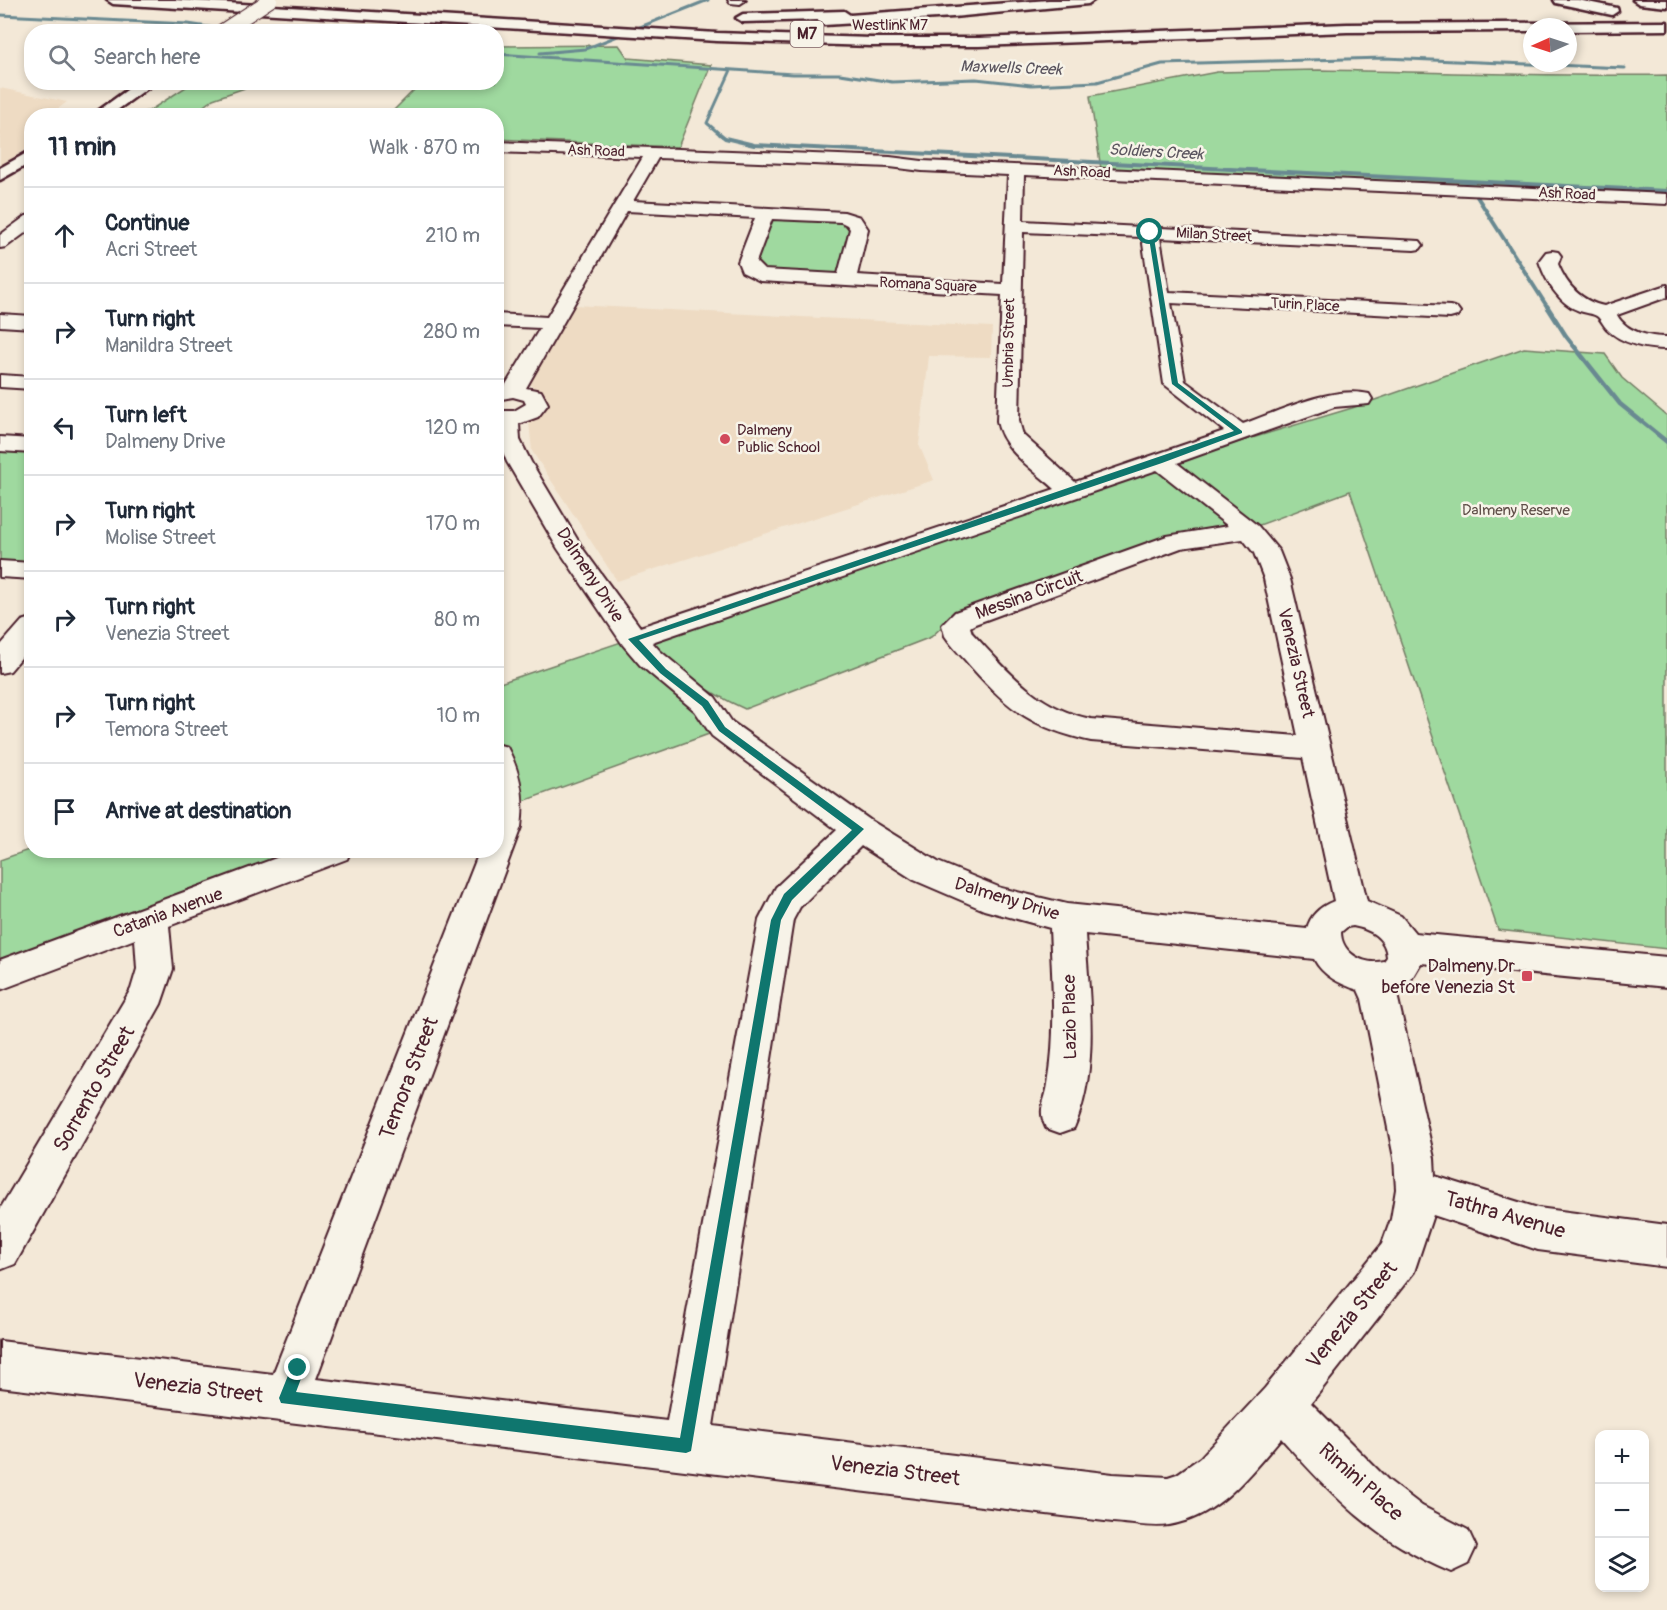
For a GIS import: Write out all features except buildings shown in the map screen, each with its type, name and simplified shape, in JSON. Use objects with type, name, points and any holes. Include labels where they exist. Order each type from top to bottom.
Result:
[{"type":"main road","name":"Westlink M7","points":[[113,0],[871,42],[950,42],[1347,28],[1667,24]]},
{"type":"main road","points":[[233,24],[270,0]]},
{"type":"main road","points":[[240,24],[277,0],[566,14]]},
{"type":"main road","name":"Westlink M7","points":[[1001,0],[863,14],[730,20],[895,18],[1088,0]]},
{"type":"main road","points":[[972,25],[1054,12],[1106,0]]},
{"type":"main road","points":[[1560,0],[1667,24]]},
{"type":"main road","points":[[1639,0],[1667,3]]},
{"type":"main road","points":[[298,1],[690,22]]},
{"type":"main road","name":"M7","points":[[664,32],[808,34],[947,27]]},
{"type":"main road","points":[[1103,37],[1375,32],[1523,35]]},
{"type":"main road","points":[[1577,37],[1626,40]]},
{"type":"main road","points":[[104,108],[130,90]]},
{"type":"main road","points":[[110,108],[137,90]]},
{"type":"main road","points":[[0,175],[24,160]]},
{"type":"main road","points":[[0,180],[24,164]]},
{"type":"street","points":[[734,0],[740,0]]},
{"type":"street","name":"Ash Road","points":[[504,147],[1667,199]]},
{"type":"street","name":"Dalmeny Drive","points":[[653,153],[624,206],[504,406],[512,449],[571,549],[633,639],[663,671],[705,704],[722,729],[859,829],[950,883],[996,900],[1067,918],[1324,945]]},
{"type":"street","name":"Umbria Street","points":[[1016,169],[1015,226],[1010,290],[1008,421],[1014,439],[1070,490]]},
{"type":"street","points":[[624,206],[831,215],[854,221],[859,229],[846,281]]},
{"type":"street","name":"Romana Square","points":[[766,212],[747,262],[753,272],[770,277],[1010,290]]},
{"type":"street","points":[[0,243],[24,226]]},
{"type":"street","name":"Milan Street","points":[[1015,226],[1413,245]]},
{"type":"street","points":[[1150,232],[1175,384],[1239,432]]},
{"type":"street","points":[[1552,256],[1548,261],[1550,268],[1571,300],[1585,308],[1606,312],[1667,291]]},
{"type":"street","name":"Turin Place","points":[[1161,297],[1450,312]]},
{"type":"street","points":[[1606,312],[1611,322],[1621,330],[1647,341],[1667,343]]},
{"type":"street","points":[[0,320],[24,322]]},
{"type":"street","points":[[504,320],[552,323]]},
{"type":"street","points":[[0,373],[24,374]]},
{"type":"street","points":[[0,381],[24,382]]},
{"type":"street","points":[[633,639],[1160,461],[1330,401],[1361,399]]},
{"type":"street","points":[[0,444],[24,446]]},
{"type":"street","name":"Venezia Street","points":[[1160,461],[1249,531],[1266,552],[1277,579],[1353,912]]},
{"type":"street","name":"Messina Circuit","points":[[1249,531],[1168,544],[965,618],[956,625],[957,631],[959,636],[1021,701],[1039,714],[1064,724],[1091,730],[1315,748]]},
{"type":"street","points":[[0,569],[24,570]]},
{"type":"street","points":[[15,654],[24,640]]},
{"type":"street","name":"Temora Street","points":[[504,794],[508,812],[504,826]]},
{"type":"street","points":[[686,1446],[776,920],[788,897],[859,829]]},
{"type":"street","name":"Catania Avenue","points":[[0,975],[314,858]]},
{"type":"street","name":"Temora Street","points":[[286,1398],[493,858]]},
{"type":"street","points":[[1353,912],[1369,915],[1384,922],[1397,934],[1404,947],[1405,960],[1399,970],[1387,977],[1371,978],[1346,969],[1332,958],[1324,945],[1323,932],[1327,921],[1338,914],[1353,912]]},
{"type":"street","name":"Lazio Place","points":[[1060,1115],[1067,1093],[1071,1058],[1067,918]]},
{"type":"street","name":"Sorrento Street","points":[[0,1249],[148,993],[154,969],[151,919]]},
{"type":"street","points":[[1404,947],[1667,972]]},
{"type":"street","name":"Venezia Street","points":[[0,1364],[1113,1498],[1168,1500],[1189,1495],[1217,1475],[1281,1404],[1399,1257],[1412,1219],[1416,1189],[1414,1158],[1380,999],[1371,978]]},
{"type":"street","name":"Tathra Avenue","points":[[1416,1189],[1467,1208],[1538,1228],[1667,1246]]},
{"type":"street","name":"Rimini Place","points":[[1281,1404],[1337,1463],[1389,1512],[1451,1547]]},
{"type":"shaded area","points":[[0,88],[67,102],[59,108],[24,108],[24,151],[0,166]]},
{"type":"shaded area","name":"Dalmeny Public School","points":[[574,305],[992,327],[991,357],[929,356],[919,445],[934,480],[617,581],[532,451],[529,422],[538,415],[546,399],[540,390],[530,385]]},
{"type":"green space","points":[[619,45],[628,58],[711,65],[678,147],[504,139],[504,108],[396,108],[414,90],[504,90],[504,46]]},
{"type":"green space","points":[[1319,70],[1536,75],[1667,75],[1667,196],[1101,169],[1090,96],[1217,72]]},
{"type":"green space","points":[[181,90],[239,90],[213,99],[201,108],[154,108]]},
{"type":"green space","points":[[772,218],[842,219],[854,231],[844,269],[835,277],[767,273],[755,262]]},
{"type":"green space","name":"Dalmeny Reserve","points":[[1524,348],[1605,354],[1622,378],[1667,416],[1667,949],[1498,930],[1350,491],[1257,526],[1179,467],[1182,459],[1352,408]]},
{"type":"green space","points":[[0,451],[24,453],[24,565],[0,563]]},
{"type":"green space","points":[[1161,467],[1233,527],[943,626],[931,637],[745,709],[692,680],[648,639]]},
{"type":"green space","points":[[624,641],[691,704],[709,734],[518,803],[517,782],[504,754],[504,682]]},
{"type":"green space","points":[[24,851],[24,858],[295,858],[0,964],[0,860]]},
{"type":"waterway","points":[[540,53],[585,49],[708,0]]},
{"type":"waterway","name":"Maxwells Creek","points":[[0,15],[188,24]]},
{"type":"waterway","name":"Maxwells Creek","points":[[504,55],[793,74],[840,74],[892,82],[976,79],[1031,85],[1097,82],[1162,64],[1384,58],[1625,68]]},
{"type":"waterway","name":"Soldiers Creek","points":[[722,136],[707,123],[731,70]]},
{"type":"waterway","name":"Soldiers Creek","points":[[720,134],[725,138],[754,145],[1667,191]]},
{"type":"waterway","points":[[1476,195],[1548,308]]},
{"type":"waterway","points":[[1547,306],[1566,336],[1620,404],[1667,442]]},
{"type":"place","name":"Dalmeny Public School","points":[[725,439]]},
{"type":"place","name":"Dalmeny Dr before Venezia St","points":[[1527,976]]},
{"type":"route","points":[[298,1368],[286,1398],[686,1446],[776,920],[788,897],[798,886],[859,829],[732,738],[714,721],[698,696],[663,671],[633,639],[1160,461],[1239,432],[1175,384],[1150,232]]}]
